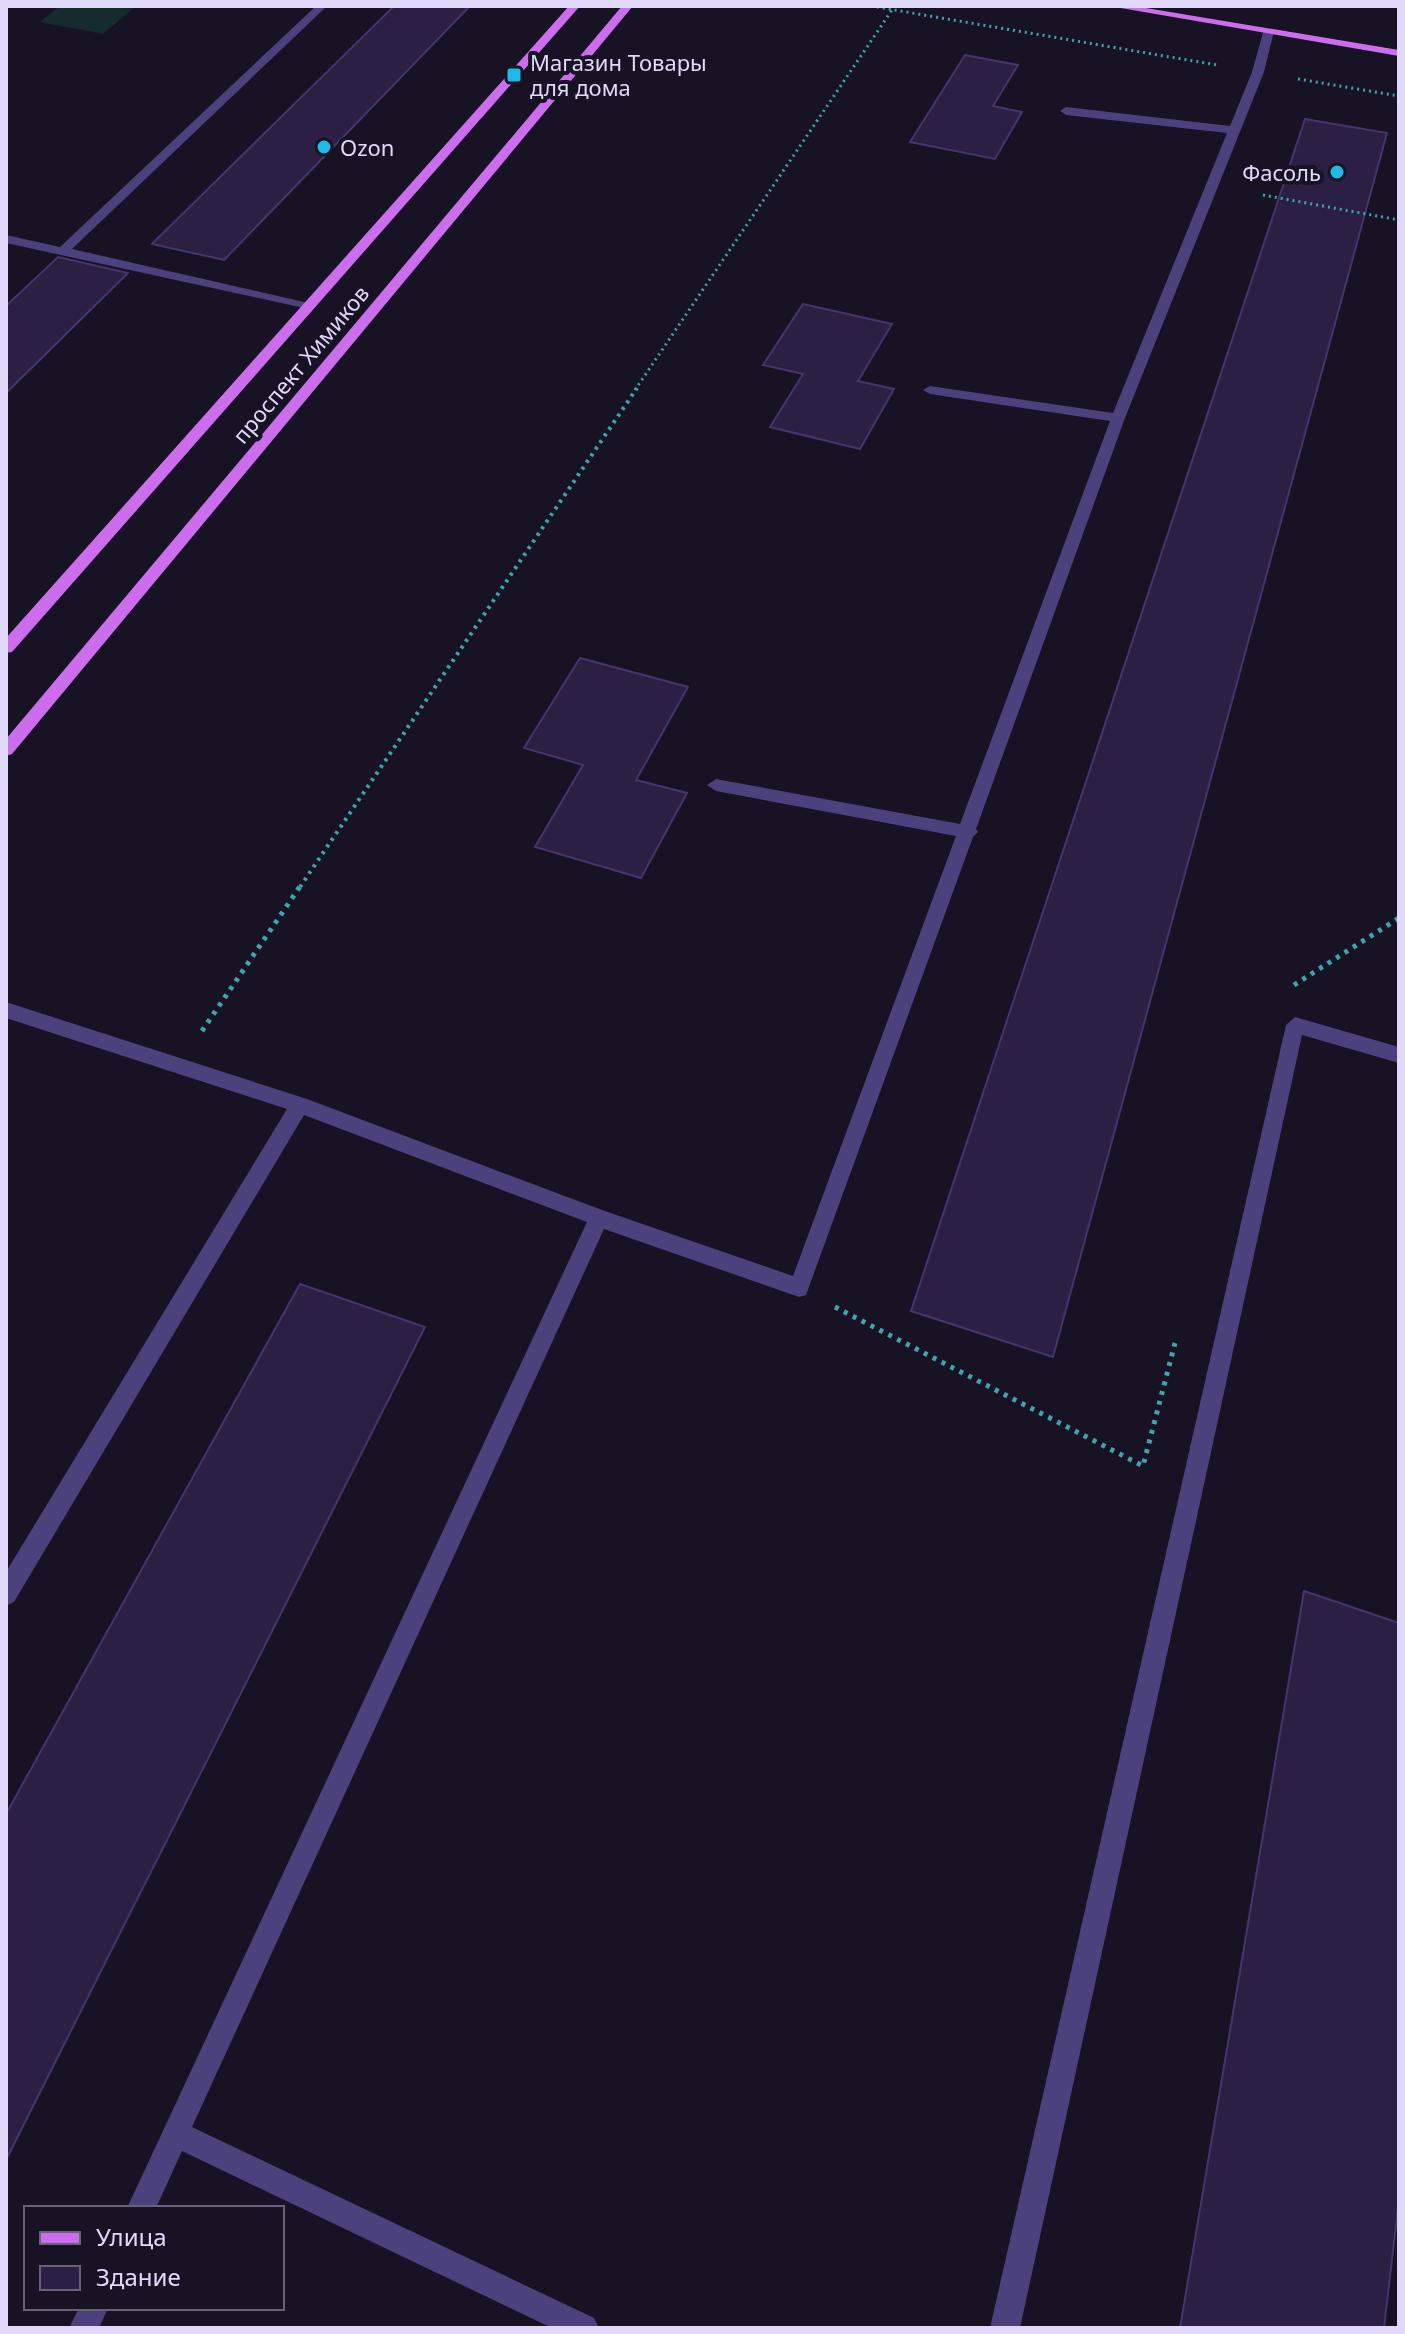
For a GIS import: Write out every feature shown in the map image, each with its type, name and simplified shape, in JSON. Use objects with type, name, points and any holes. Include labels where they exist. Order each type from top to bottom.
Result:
[{"type":"main road","name":"проспект Химиков","points":[[6,648],[575,6]]},
{"type":"main road","name":"проспект Химиков","points":[[6,750],[628,6]]},
{"type":"main road","points":[[1114,6],[1399,53]]},
{"type":"lane","points":[[63,251],[322,6]]},
{"type":"lane","points":[[6,1010],[300,1105],[599,1218],[799,1288],[969,832],[1118,418],[1258,72],[1268,31]]},
{"type":"lane","points":[[1066,111],[1232,130]]},
{"type":"lane","points":[[6,239],[308,307]]},
{"type":"lane","points":[[930,390],[1118,418]]},
{"type":"lane","points":[[716,785],[969,832]]},
{"type":"lane","points":[[1005,2328],[1295,1025],[1399,1055]]},
{"type":"lane","points":[[6,1594],[300,1105]]},
{"type":"lane","points":[[142,2206],[599,1218]]},
{"type":"lane","points":[[176,2134],[584,2328]]},
{"type":"lane","points":[[84,2328],[93,2310]]},
{"type":"path","points":[[871,6],[1399,96]]},
{"type":"path","points":[[179,1065],[892,10]]},
{"type":"path","points":[[1263,195],[1399,220]]},
{"type":"path","points":[[1286,990],[1399,918]]},
{"type":"path","points":[[799,1288],[1143,1466],[1179,1328]]},
{"type":"green space","points":[[60,6],[135,7],[103,34],[40,22]]},
{"type":"building","points":[[394,6],[470,6],[224,260],[152,244]]},
{"type":"building","points":[[965,55],[1018,65],[993,106],[1022,112],[995,159],[910,142]]},
{"type":"building","points":[[1305,119],[1387,133],[1053,1357],[911,1311]]},
{"type":"building","points":[[58,257],[128,273],[6,393],[6,306]]},
{"type":"building","points":[[803,304],[892,324],[858,381],[894,389],[860,449],[770,427],[803,374],[763,365]]},
{"type":"building","points":[[580,658],[688,687],[636,780],[687,793],[641,878],[535,847],[583,765],[524,748]]},
{"type":"building","points":[[300,1284],[425,1327],[6,2160],[6,1814]]},
{"type":"building","points":[[1304,1591],[1399,1623],[1399,2199],[1384,2328],[1180,2328]]},
{"type":"place","name":"Магазин Товары для дома","points":[[514,75]]},
{"type":"place","name":"Ozon","points":[[324,147]]},
{"type":"place","name":"Фасоль","points":[[1337,172]]}]
